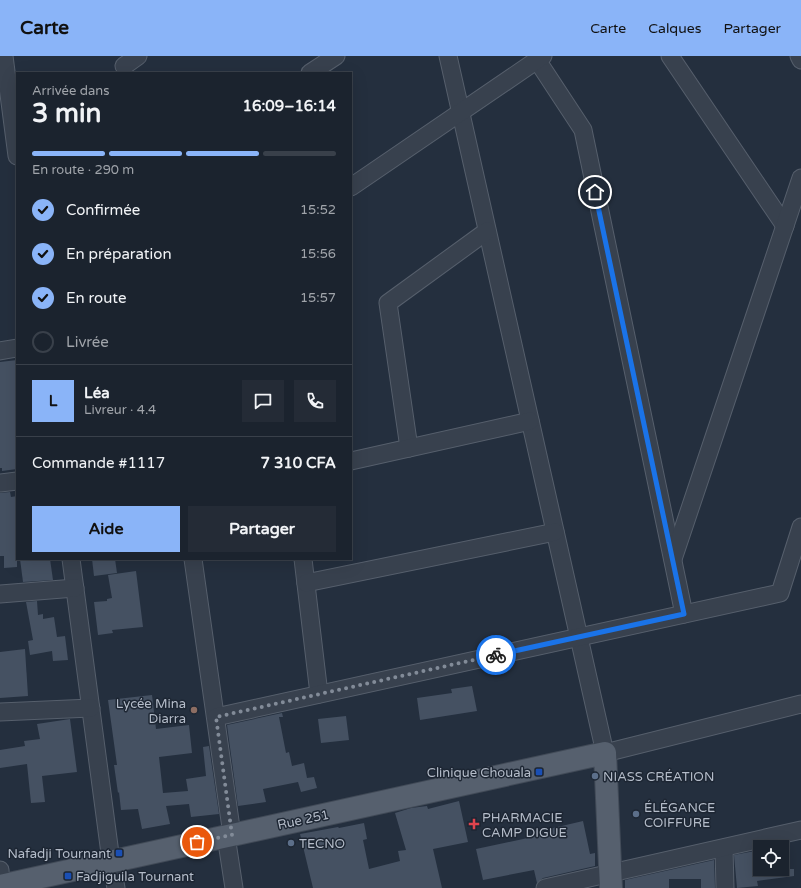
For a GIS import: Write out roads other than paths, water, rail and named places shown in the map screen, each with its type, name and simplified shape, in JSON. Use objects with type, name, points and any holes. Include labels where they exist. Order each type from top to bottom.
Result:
[{"type":"main road","name":"Rue 251","points":[[0,880],[111,861],[605,753]]},
{"type":"main road","points":[[605,753],[611,881]]},
{"type":"street","points":[[4,56],[4,87],[16,151]]},
{"type":"street","points":[[123,65],[138,56]]},
{"type":"street","points":[[312,72],[336,56]]},
{"type":"street","points":[[448,56],[605,753],[801,704]]},
{"type":"street","points":[[670,56],[785,226]]},
{"type":"street","points":[[798,56],[801,60]]},
{"type":"street","points":[[352,186],[540,58],[582,130],[684,614]]},
{"type":"street","points":[[673,560],[801,178]]},
{"type":"street","points":[[409,448],[388,303],[487,231]]},
{"type":"street","points":[[0,351],[16,348]]},
{"type":"street","points":[[352,461],[530,421]]},
{"type":"street","points":[[0,482],[16,481]]},
{"type":"street","points":[[216,717],[780,594],[801,528]]},
{"type":"street","points":[[306,583],[555,532]]},
{"type":"street","points":[[71,560],[111,861],[116,888]]},
{"type":"street","points":[[193,560],[216,717],[234,888]]},
{"type":"street","points":[[303,560],[319,694]]},
{"type":"street","points":[[0,594],[75,588]]},
{"type":"street","points":[[0,712],[91,708]]},
{"type":"street","points":[[545,888],[611,881],[724,848],[801,830]]},
{"type":"street","points":[[724,848],[725,888]]},
{"type":"place","name":"Lycée Mina Diarra","points":[[194,710]]},
{"type":"place","name":"Clinique Chouala","points":[[539,772]]},
{"type":"place","name":"NIASS CRÉATION","points":[[595,776]]},
{"type":"place","name":"ÉLÉGANCE COIFFURE","points":[[636,814]]},
{"type":"place","name":"PHARMACIE CAMP DIGUE","points":[[474,824]]},
{"type":"place","name":"TECNO","points":[[291,843]]},
{"type":"place","name":"Nafadji Tournant","points":[[119,853]]},
{"type":"place","name":"Fadjiguila Tournant","points":[[68,876]]}]
